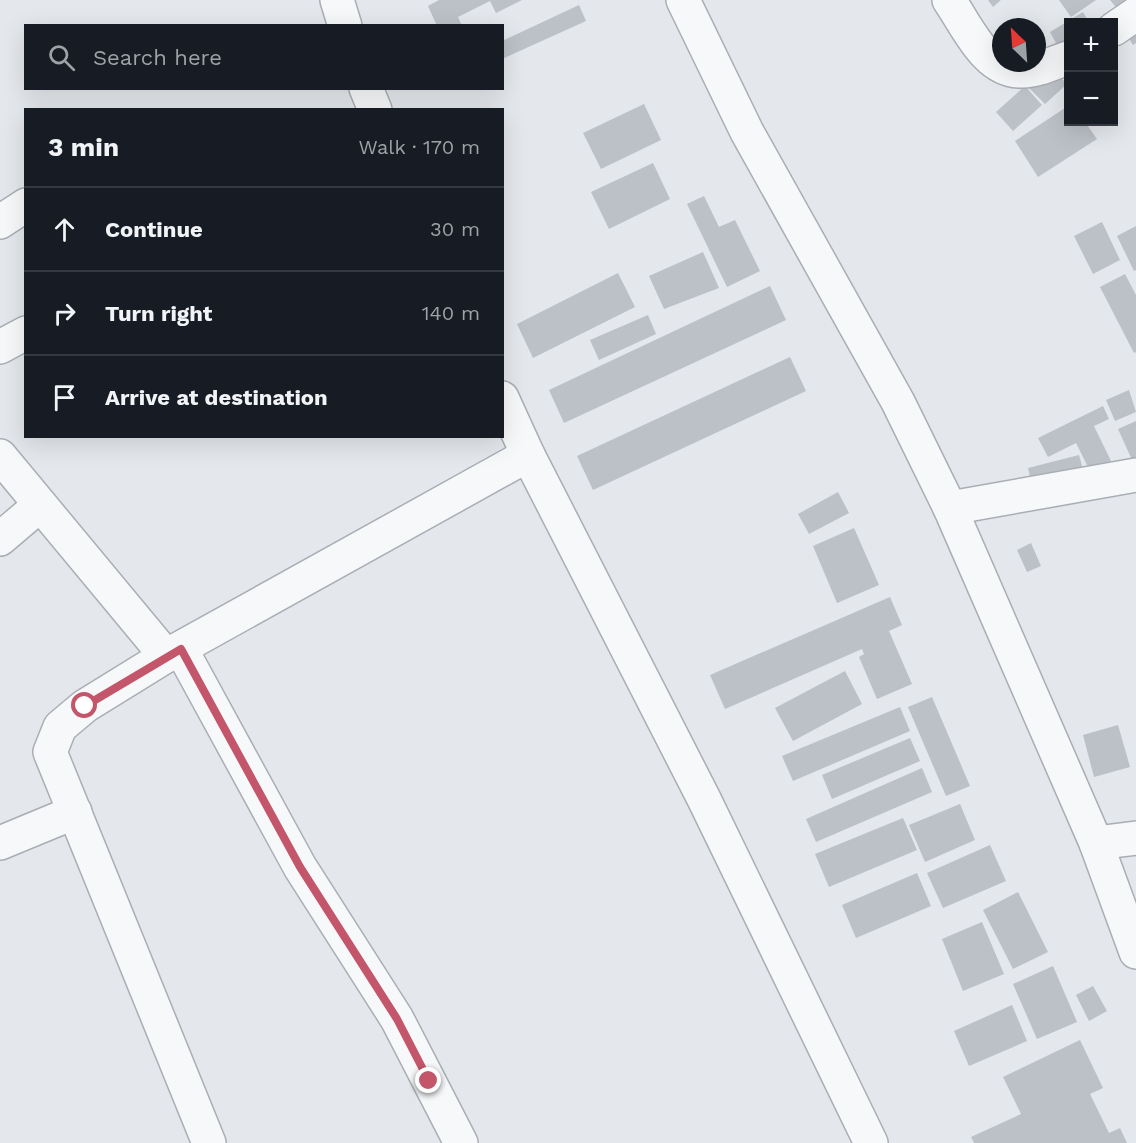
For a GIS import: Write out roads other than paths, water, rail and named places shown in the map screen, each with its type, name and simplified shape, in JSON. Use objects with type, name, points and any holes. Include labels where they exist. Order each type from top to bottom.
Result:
[{"type":"street","points":[[337,0],[344,24]]},
{"type":"street","points":[[683,0],[747,132],[898,402],[950,508],[1096,843],[1136,952]]},
{"type":"street","points":[[949,0],[991,61],[1006,70],[1024,71],[1064,59]]},
{"type":"street","points":[[1118,26],[1136,14]]},
{"type":"street","points":[[367,90],[374,108]]},
{"type":"street","points":[[0,222],[24,206]]},
{"type":"street","points":[[0,347],[24,334]]},
{"type":"street","points":[[504,402],[528,455],[704,799],[871,1143]]},
{"type":"street","points":[[209,1143],[50,752],[60,727],[85,706],[174,652],[528,455]]},
{"type":"street","points":[[0,456],[40,505],[174,652],[300,867],[397,1019],[460,1143]]},
{"type":"street","points":[[950,508],[1136,475]]},
{"type":"street","points":[[0,539],[40,505]]},
{"type":"street","points":[[0,843],[75,812]]},
{"type":"street","points":[[1096,843],[1136,838]]}]
